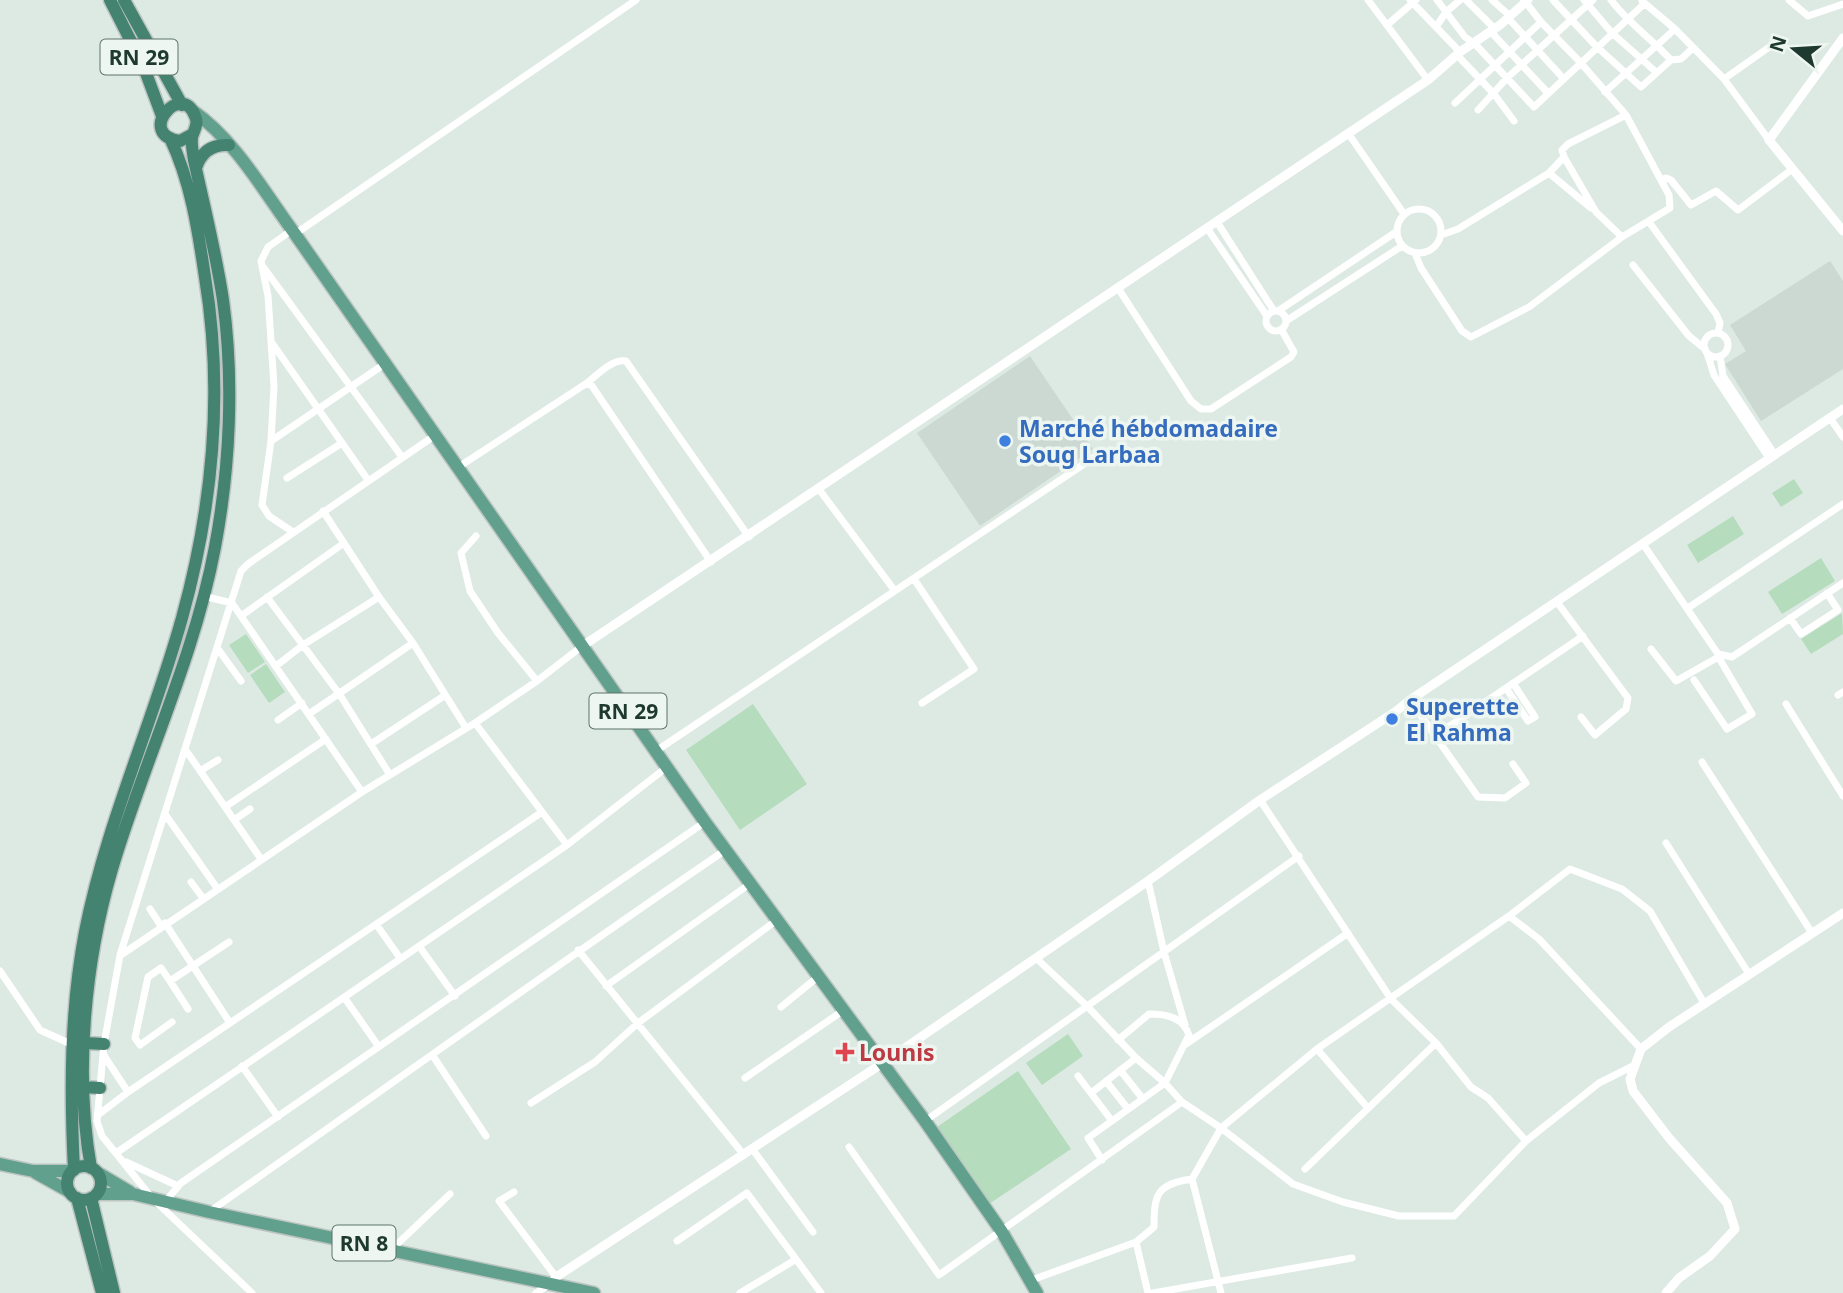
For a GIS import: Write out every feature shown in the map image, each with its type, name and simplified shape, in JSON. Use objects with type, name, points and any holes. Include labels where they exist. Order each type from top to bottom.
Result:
[{"type":"highway","name":"RN 29","points":[[110,0],[143,65],[162,116]]},
{"type":"highway","name":"RN 29","points":[[124,0],[188,108]]},
{"type":"highway","points":[[102,1293],[68,1181],[73,1170],[79,1044],[79,968],[93,898],[115,820],[181,620],[199,546],[210,480],[215,411],[209,300],[192,204],[170,138],[162,129],[162,116],[172,106],[188,108],[197,120],[194,132],[195,168],[223,300],[227,355],[227,422],[221,507],[197,622],[111,871],[79,1044],[86,1133],[101,1183],[94,1196],[114,1293]]},
{"type":"highway","points":[[170,138],[180,141],[194,132]]},
{"type":"highway","points":[[195,168],[208,150],[218,145],[229,145]]},
{"type":"highway","points":[[79,1044],[103,1049]]},
{"type":"highway","points":[[84,1087],[100,1088]]},
{"type":"highway","points":[[73,1170],[82,1166],[95,1170]]},
{"type":"highway","points":[[74,1195],[94,1196]]},
{"type":"main road","name":"RN 29","points":[[188,108],[217,131],[229,145],[293,232],[705,822],[925,1121],[1002,1232],[1037,1293]]},
{"type":"main road","points":[[194,132],[217,131]]},
{"type":"main road","points":[[0,1164],[33,1171],[73,1170]]},
{"type":"main road","name":"RN 8","points":[[95,1170],[133,1194]]},
{"type":"main road","points":[[33,1171],[74,1195]]},
{"type":"main road","name":"RN 8","points":[[94,1196],[133,1194],[209,1212],[553,1280],[594,1293]]},
{"type":"street","points":[[293,532],[269,516],[262,505],[271,441],[274,386],[268,296],[262,265],[265,251],[636,0]]},
{"type":"street","points":[[1368,0],[1428,80]]},
{"type":"street","points":[[1437,0],[1465,37],[1475,44],[1534,107],[1643,2],[1675,29],[1724,79],[1791,170],[1843,232]]},
{"type":"street","points":[[1436,27],[1446,12],[1460,0]]},
{"type":"street","points":[[1466,0],[1548,93]]},
{"type":"street","points":[[1492,0],[1563,78]]},
{"type":"street","points":[[1553,0],[1596,46],[1641,87],[1671,60],[1681,59],[1693,47]]},
{"type":"street","points":[[1611,0],[1625,19],[1671,60]]},
{"type":"street","points":[[1789,0],[1808,16],[1843,4]]},
{"type":"street","points":[[1387,25],[1413,1],[1514,121]]},
{"type":"street","points":[[120,955],[362,792],[475,723],[581,647],[1428,80],[1459,54],[1493,31],[1526,1],[1541,22],[1626,115],[1669,195],[1670,208],[1622,237],[1529,307],[1471,337],[1466,335],[1455,320],[1421,268],[1415,253],[1402,246],[1396,232],[1398,222],[1404,214],[1417,208],[1427,210],[1438,220],[1441,234],[1437,244],[1429,250],[1415,253]]},
{"type":"street","points":[[1478,110],[1507,78],[1588,2],[1612,33],[1656,72]]},
{"type":"street","points":[[1455,103],[1541,22]]},
{"type":"street","points":[[1605,92],[1675,29]]},
{"type":"street","points":[[1769,139],[1842,42]]},
{"type":"street","points":[[1724,79],[1775,43]]},
{"type":"street","points":[[1596,212],[1562,150],[1568,144],[1626,115]]},
{"type":"street","points":[[1348,133],[1404,214]]},
{"type":"street","points":[[1441,234],[1458,229],[1549,173],[1564,157]]},
{"type":"street","points":[[1661,180],[1671,180],[1691,205],[1716,191],[1738,209],[1791,170]]},
{"type":"street","points":[[1549,173],[1622,237]]},
{"type":"street","points":[[1217,222],[1273,313]]},
{"type":"street","points":[[1649,222],[1716,314],[1720,323],[1718,333]]},
{"type":"street","points":[[1118,288],[1196,406],[1207,410],[1291,357],[1294,352],[1283,325],[1285,317],[1273,313],[1208,228]]},
{"type":"street","points":[[1396,232],[1273,313],[1266,320],[1269,328],[1277,331],[1402,246]]},
{"type":"street","points":[[262,265],[402,457]]},
{"type":"street","points":[[1633,265],[1689,336],[1705,351],[1713,356],[1720,356],[1726,351],[1728,343],[1724,337],[1711,333],[1705,338],[1705,351],[1714,375],[1772,456]]},
{"type":"street","points":[[271,341],[368,480]]},
{"type":"street","points":[[1720,356],[1723,376],[1772,456]]},
{"type":"street","points":[[456,468],[587,383],[614,362],[624,360],[749,537]]},
{"type":"street","points":[[271,441],[386,363]]},
{"type":"street","points":[[587,383],[592,386],[711,562]]},
{"type":"street","points":[[536,1293],[883,1063],[1148,881],[1260,800],[1395,712],[1409,699],[1558,602],[1843,409]]},
{"type":"street","points":[[1830,418],[1843,438]]},
{"type":"street","points":[[252,1293],[152,1198],[99,1131],[97,1115],[103,1049],[120,955],[240,574],[245,566],[434,436]]},
{"type":"street","points":[[287,478],[342,443]]},
{"type":"street","points":[[656,751],[1096,456]]},
{"type":"street","points":[[818,488],[895,591]]},
{"type":"street","points":[[1688,608],[1843,504]]},
{"type":"street","points":[[323,511],[379,597],[413,643],[466,728]]},
{"type":"street","points":[[476,536],[461,553],[470,591],[498,633],[537,681]]},
{"type":"street","points":[[241,615],[344,543]]},
{"type":"street","points":[[1643,544],[1721,656],[1752,714],[1727,729],[1694,680]]},
{"type":"street","points":[[915,579],[974,668],[922,702]]},
{"type":"street","points":[[1651,649],[1676,681],[1721,656],[1732,657],[1843,583]]},
{"type":"street","points":[[1790,618],[1801,634],[1838,610],[1827,593]]},
{"type":"street","points":[[203,596],[232,603],[362,792]]},
{"type":"street","points":[[267,597],[340,695],[390,775]]},
{"type":"street","points":[[276,666],[303,645],[379,597]]},
{"type":"street","points":[[1558,602],[1628,698],[1626,709],[1595,735],[1581,717]]},
{"type":"street","points":[[1434,736],[1583,636]]},
{"type":"street","points":[[309,714],[413,643]]},
{"type":"street","points":[[218,649],[241,681]]},
{"type":"street","points":[[1509,685],[1535,717],[1528,721],[1509,685]]},
{"type":"street","points":[[371,744],[444,696]]},
{"type":"street","points":[[1409,699],[1478,797],[1506,797],[1526,783],[1513,764]]},
{"type":"street","points":[[278,720],[302,703]]},
{"type":"street","points":[[1786,704],[1843,796]]},
{"type":"street","points":[[475,723],[567,845]]},
{"type":"street","points":[[225,807],[326,739]]},
{"type":"street","points":[[186,749],[261,859]]},
{"type":"street","points":[[200,771],[218,760]]},
{"type":"street","points":[[1702,762],[1812,933]]},
{"type":"street","points":[[119,1156],[242,1066],[567,845],[667,767]]},
{"type":"street","points":[[1260,800],[1391,999],[1436,1043],[1471,1087],[1488,1098],[1526,1141]]},
{"type":"street","points":[[234,820],[250,809]]},
{"type":"street","points":[[97,1115],[542,812]]},
{"type":"street","points":[[165,814],[218,888]]},
{"type":"street","points":[[165,1202],[178,1186],[705,822]]},
{"type":"street","points":[[1666,843],[1749,974]]},
{"type":"street","points":[[209,1212],[578,950],[727,849]]},
{"type":"street","points":[[925,1121],[1299,856]]},
{"type":"street","points":[[1221,1293],[1192,1179],[1221,1128],[1317,1049],[1509,916],[1570,869],[1622,889],[1650,911],[1704,1003]]},
{"type":"street","points":[[1102,1160],[1088,1138],[1165,1083],[1189,1035],[1164,951],[1148,881]]},
{"type":"street","points":[[191,882],[202,898]]},
{"type":"street","points":[[606,986],[751,883]]},
{"type":"street","points":[[150,909],[193,965],[230,1023]]},
{"type":"street","points":[[1666,1293],[1679,1278],[1710,1256],[1735,1229],[1727,1203],[1669,1138],[1633,1091],[1630,1079],[1641,1049],[1704,1003],[1843,914]]},
{"type":"street","points":[[1509,916],[1539,939],[1641,1049]]},
{"type":"street","points":[[531,1104],[595,1062],[638,1023],[777,920]]},
{"type":"street","points":[[376,924],[400,958]]},
{"type":"street","points":[[1186,1044],[1348,933]]},
{"type":"street","points":[[170,981],[229,942]]},
{"type":"street","points":[[419,946],[455,996]]},
{"type":"street","points":[[578,950],[813,1232]]},
{"type":"street","points":[[1036,958],[1182,1102],[1221,1128],[1293,1184],[1343,1202],[1399,1216],[1454,1216],[1526,1141],[1599,1083],[1635,1065]]},
{"type":"street","points":[[172,1022],[140,1045],[135,1038],[148,977],[161,968],[188,1009]]},
{"type":"street","points":[[0,971],[40,1030],[79,1044]]},
{"type":"street","points":[[781,1007],[819,976]]},
{"type":"street","points":[[344,997],[379,1048]]},
{"type":"street","points":[[745,1078],[844,1010]]},
{"type":"street","points":[[1118,1040],[1149,1014],[1168,1014],[1185,1026]]},
{"type":"street","points":[[1305,1169],[1436,1043]]},
{"type":"street","points":[[103,1049],[128,1092]]},
{"type":"street","points":[[1317,1049],[1368,1108]]},
{"type":"street","points":[[433,1055],[486,1136]]},
{"type":"street","points":[[1091,1093],[1136,1058]]},
{"type":"street","points":[[242,1066],[278,1117]]},
{"type":"street","points":[[1121,1070],[1143,1099]]},
{"type":"street","points":[[1078,1076],[1112,1121]]},
{"type":"street","points":[[1106,1081],[1128,1109]]},
{"type":"street","points":[[849,1147],[939,1275],[1182,1102]]},
{"type":"street","points":[[119,1156],[178,1186]]},
{"type":"street","points":[[1030,1281],[1136,1242],[1154,1227],[1154,1206],[1158,1192],[1171,1182],[1192,1179]]},
{"type":"street","points":[[514,1192],[499,1201],[553,1280]]},
{"type":"street","points":[[677,1241],[747,1193],[821,1293]]},
{"type":"street","points":[[392,1249],[450,1194]]},
{"type":"street","points":[[1136,1242],[1148,1293]]},
{"type":"street","points":[[1153,1293],[1352,1258]]},
{"type":"street","points":[[740,1293],[795,1260]]},
{"type":"shaded area","points":[[1830,261],[1843,281],[1843,369],[1761,421],[1725,364],[1746,351],[1730,325]]},
{"type":"shaded area","name":"Marché hébdomadaire Soug Larbaa","points":[[1030,356],[1093,449],[980,526],[917,433]]},
{"type":"green space","points":[[1794,479],[1803,493],[1781,507],[1772,493]]},
{"type":"green space","points":[[1733,516],[1744,534],[1698,563],[1687,545]]},
{"type":"green space","points":[[1821,558],[1835,581],[1782,614],[1768,592]]},
{"type":"green space","points":[[1842,613],[1843,634],[1811,654],[1801,639]]},
{"type":"green space","points":[[246,634],[265,662],[248,673],[229,645]]},
{"type":"green space","points":[[266,664],[285,692],[269,703],[250,675]]},
{"type":"green space","points":[[753,704],[807,784],[740,830],[686,750]]},
{"type":"green space","points":[[1068,1034],[1083,1056],[1042,1085],[1026,1063]]},
{"type":"green space","points":[[1018,1071],[1071,1149],[989,1204],[937,1127]]},
{"type":"place","name":"Marché hébdomadaire Soug Larbaa","points":[[1005,441]]},
{"type":"place","name":"Superette El Rahma","points":[[1392,719]]},
{"type":"place","name":"Lounis","points":[[845,1052]]}]
